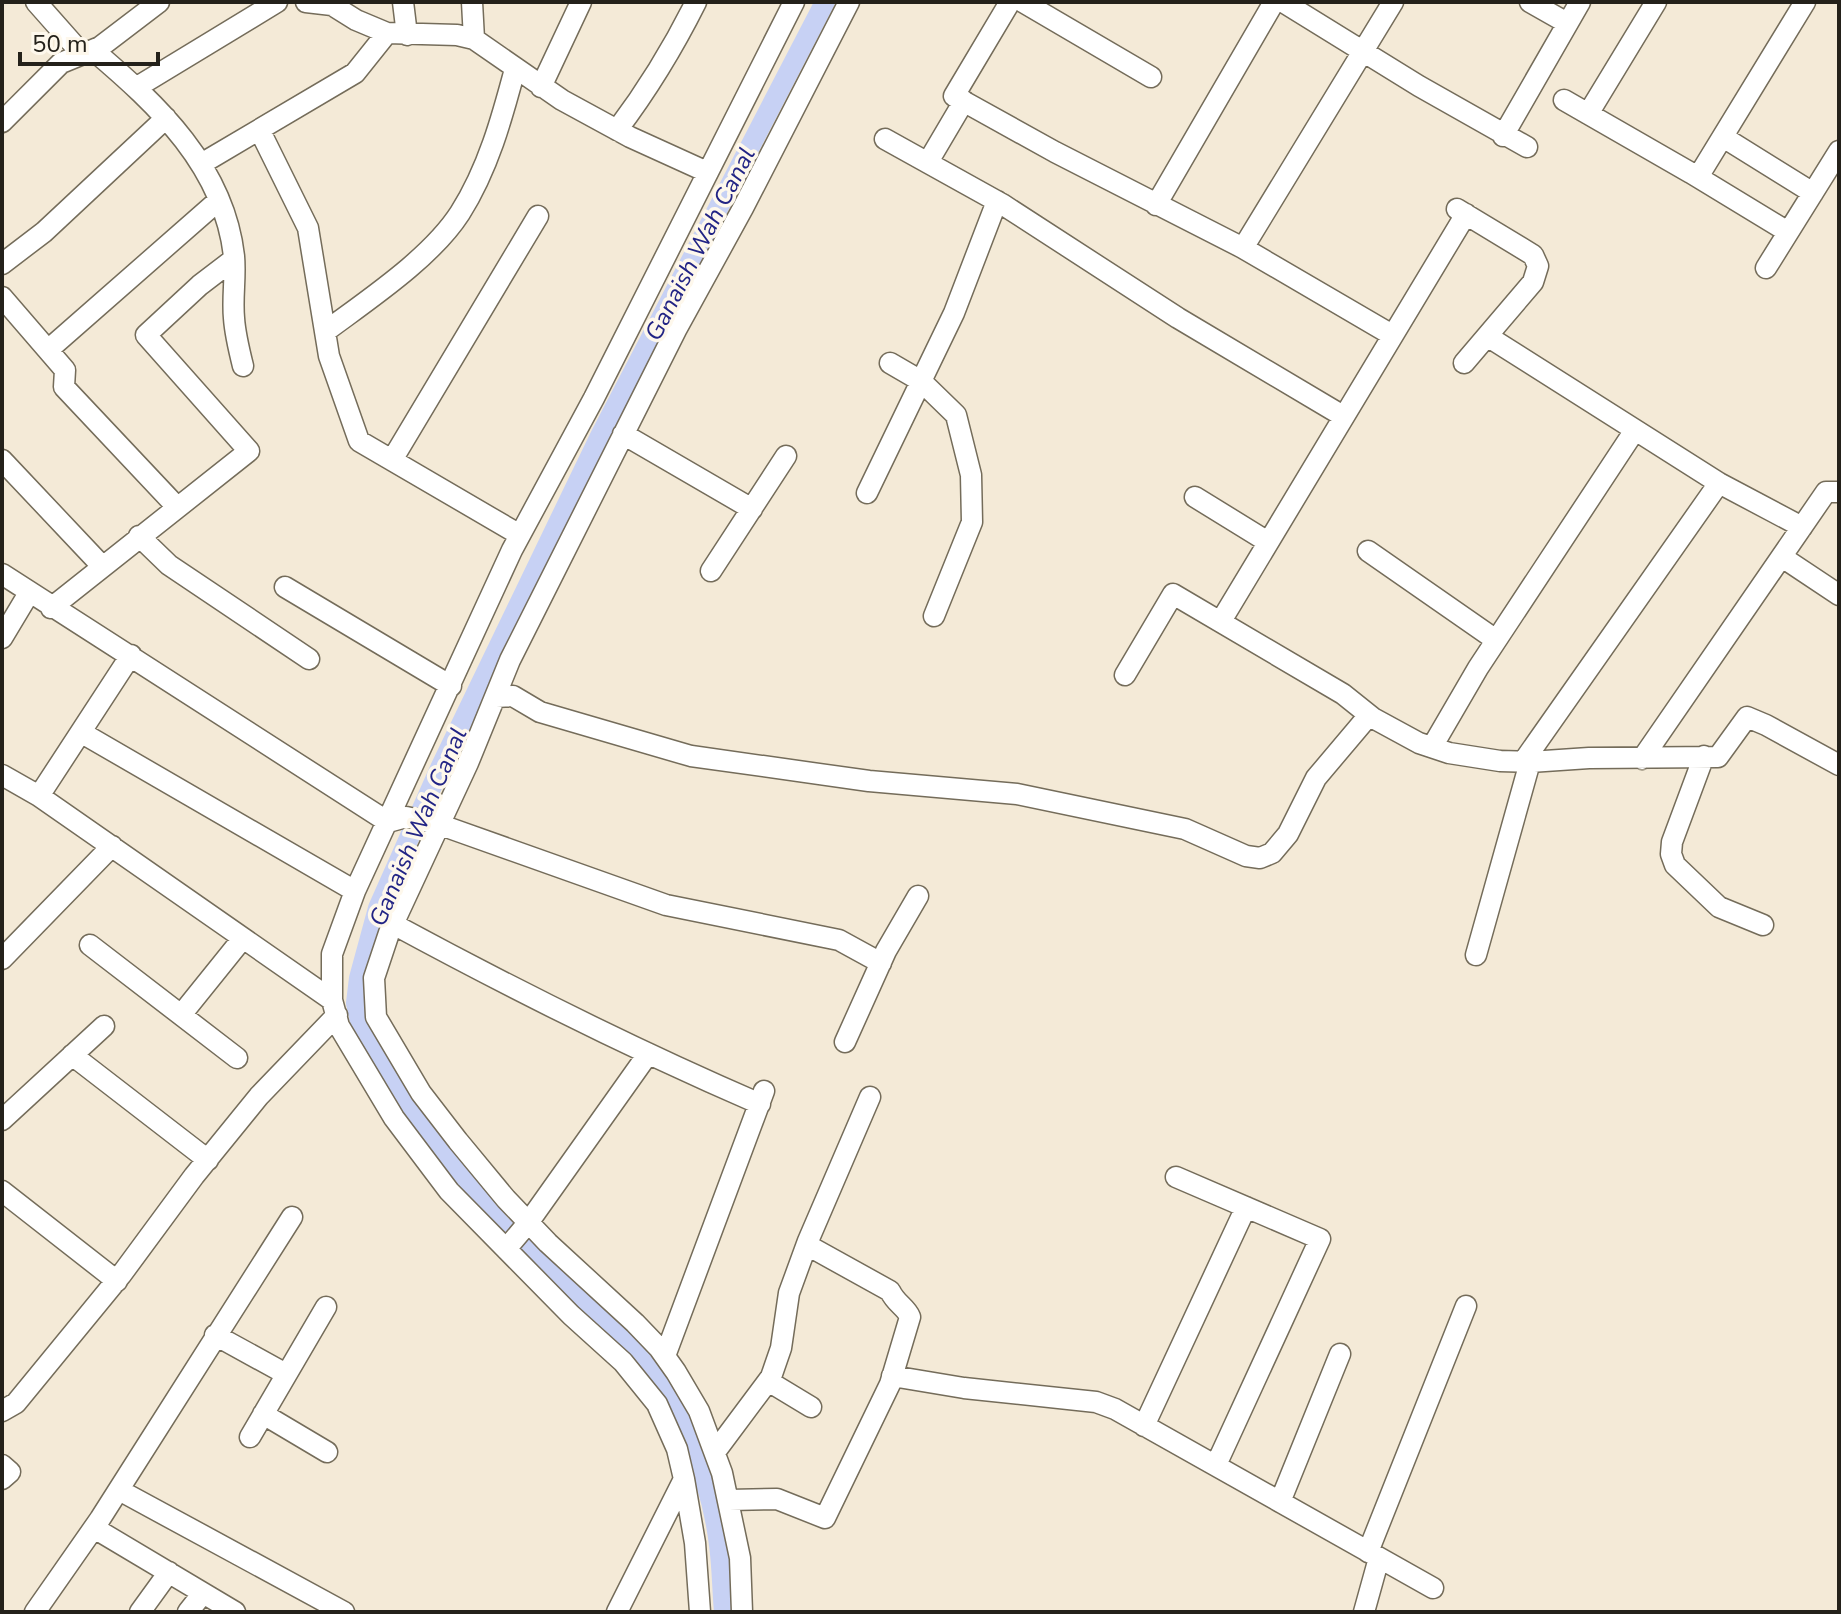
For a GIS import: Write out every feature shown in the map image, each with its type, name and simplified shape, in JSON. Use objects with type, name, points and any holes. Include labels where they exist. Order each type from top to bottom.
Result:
[{"type":"street","points":[[36,2],[88,52],[137,87],[166,118],[201,164],[228,221],[234,259],[234,318],[243,366]]},
{"type":"street","points":[[2,122],[61,63],[88,52],[159,2]]},
{"type":"street","points":[[137,87],[277,2]]},
{"type":"street","points":[[306,2],[335,5],[356,20],[397,34],[457,35],[474,39],[541,87],[617,130],[707,172]]},
{"type":"street","points":[[201,164],[355,73],[397,34],[403,2]]},
{"type":"street","points":[[472,2],[474,39]]},
{"type":"street","points":[[541,87],[581,2]]},
{"type":"street","points":[[617,130],[673,48],[696,2]]},
{"type":"street","points":[[742,1612],[740,1558],[729,1500],[715,1452],[699,1411],[665,1356],[635,1323],[449,1191],[394,1118],[346,1038],[334,1007],[332,954],[355,891],[397,820],[451,686],[520,535],[594,398],[794,2]]},
{"type":"street","points":[[700,1612],[695,1543],[684,1479],[677,1449],[657,1404],[623,1362],[571,1315],[516,1236],[467,1152],[421,1093],[376,1017],[374,978],[435,824],[496,697],[510,660],[623,434],[849,2]]},
{"type":"street","points":[[1010,2],[954,96],[1156,205],[1243,248],[1392,335]]},
{"type":"street","points":[[1023,2],[1151,77]]},
{"type":"street","points":[[1156,205],[1274,2]]},
{"type":"street","points":[[1283,2],[1503,136],[1527,147]]},
{"type":"street","points":[[1243,248],[1393,2]]},
{"type":"street","points":[[1530,2],[1567,23]]},
{"type":"street","points":[[1503,136],[1580,2]]},
{"type":"street","points":[[1588,114],[1656,2]]},
{"type":"street","points":[[1698,177],[1805,2]]},
{"type":"street","points":[[326,331],[397,278],[458,215],[483,171],[515,69]]},
{"type":"street","points":[[1564,100],[1788,232]]},
{"type":"street","points":[[928,162],[964,101]]},
{"type":"street","points":[[2,264],[44,232],[166,118]]},
{"type":"street","points":[[260,131],[308,228],[329,356],[359,441],[520,535]]},
{"type":"street","points":[[1723,137],[1813,193]]},
{"type":"street","points":[[885,139],[997,201],[1178,318],[1343,416]]},
{"type":"street","points":[[1766,268],[1813,193],[1833,176],[1839,151]]},
{"type":"street","points":[[48,350],[219,200]]},
{"type":"street","points":[[867,493],[954,313],[997,201]]},
{"type":"street","points":[[1221,621],[1392,335],[1460,210],[1533,255],[1538,266],[1533,282],[1464,363]]},
{"type":"street","points":[[392,460],[538,216]]},
{"type":"street","points":[[51,608],[249,451],[146,335],[200,285],[234,259]]},
{"type":"street","points":[[2,297],[65,370],[64,387],[177,507]]},
{"type":"street","points":[[1487,336],[1719,483],[1802,527]]},
{"type":"street","points":[[890,363],[921,381],[956,415],[971,475],[972,522],[934,616]]},
{"type":"street","points":[[1432,747],[1496,640],[1635,430]]},
{"type":"street","points":[[623,434],[752,509]]},
{"type":"street","points":[[711,571],[786,456]]},
{"type":"street","points":[[2,460],[102,566]]},
{"type":"street","points":[[1476,955],[1527,762],[1719,483]]},
{"type":"street","points":[[1642,759],[1826,492],[1839,492]]},
{"type":"street","points":[[1195,497],[1268,542]]},
{"type":"street","points":[[139,536],[169,565],[309,659]]},
{"type":"street","points":[[1368,551],[1496,640]]},
{"type":"street","points":[[1782,557],[1839,595]]},
{"type":"street","points":[[2,574],[51,608],[397,820],[435,824],[666,905],[839,940],[881,963]]},
{"type":"street","points":[[285,587],[451,686]]},
{"type":"street","points":[[2,638],[29,593]]},
{"type":"street","points":[[1125,675],[1173,594],[1343,694],[1373,718],[1449,753],[1527,762],[1718,757],[1747,717],[1839,765]]},
{"type":"street","points":[[39,796],[131,655]]},
{"type":"street","points":[[496,697],[513,696],[540,712],[691,756],[869,781],[1017,794],[1185,829],[1246,856],[1260,858],[1272,853],[1288,834],[1316,778],[1365,720],[1373,718]]},
{"type":"street","points":[[82,733],[355,891]]},
{"type":"street","points":[[1704,756],[1672,842],[1671,854],[1675,865],[1719,907],[1763,925]]},
{"type":"street","points":[[3,778],[39,796],[112,846],[243,938],[334,1007]]},
{"type":"street","points":[[2,959],[112,846]]},
{"type":"street","points":[[845,1042],[881,963],[918,896]]},
{"type":"street","points":[[393,924],[521,993],[648,1054],[762,1098],[665,1356]]},
{"type":"street","points":[[181,1015],[243,938]]},
{"type":"street","points":[[90,945],[237,1058]]},
{"type":"street","points":[[2,1411],[16,1403],[117,1281],[208,1160],[334,1007]]},
{"type":"street","points":[[2,1120],[104,1026]]},
{"type":"street","points":[[516,1236],[648,1054]]},
{"type":"street","points":[[72,1055],[208,1160]]},
{"type":"street","points":[[715,1452],[768,1381],[781,1348],[789,1293],[870,1097]]},
{"type":"street","points":[[1176,1177],[1320,1239],[1216,1465]]},
{"type":"street","points":[[2,1191],[117,1281]]},
{"type":"street","points":[[1144,1426],[1246,1207]]},
{"type":"street","points":[[35,1612],[119,1490],[292,1217]]},
{"type":"street","points":[[729,1500],[777,1499],[825,1518],[892,1376],[910,1317],[907,1311],[896,1303],[890,1291],[807,1245]]},
{"type":"street","points":[[1364,1612],[1374,1555],[1466,1306]]},
{"type":"street","points":[[250,1437],[326,1307]]},
{"type":"street","points":[[215,1335],[286,1374]]},
{"type":"street","points":[[1280,1502],[1340,1354]]},
{"type":"street","points":[[892,1376],[964,1388],[1096,1402],[1216,1465],[1433,1588]]},
{"type":"street","points":[[768,1381],[811,1407]]},
{"type":"street","points":[[263,1414],[327,1452]]},
{"type":"street","points":[[2,1465],[10,1472],[2,1479]]},
{"type":"street","points":[[617,1612],[684,1479]]},
{"type":"street","points":[[119,1490],[344,1612]]},
{"type":"street","points":[[94,1528],[235,1612]]},
{"type":"street","points":[[140,1612],[169,1572]]},
{"type":"street","points":[[188,1612],[203,1593]]},
{"type":"waterway","name":"Ganaish Wah Canal","points":[[724,1612],[719,1545],[709,1495],[693,1447],[657,1380],[643,1359],[500,1224],[385,1073],[363,1035],[356,1003],[359,978],[378,908],[441,766],[600,436],[825,2]]}]
